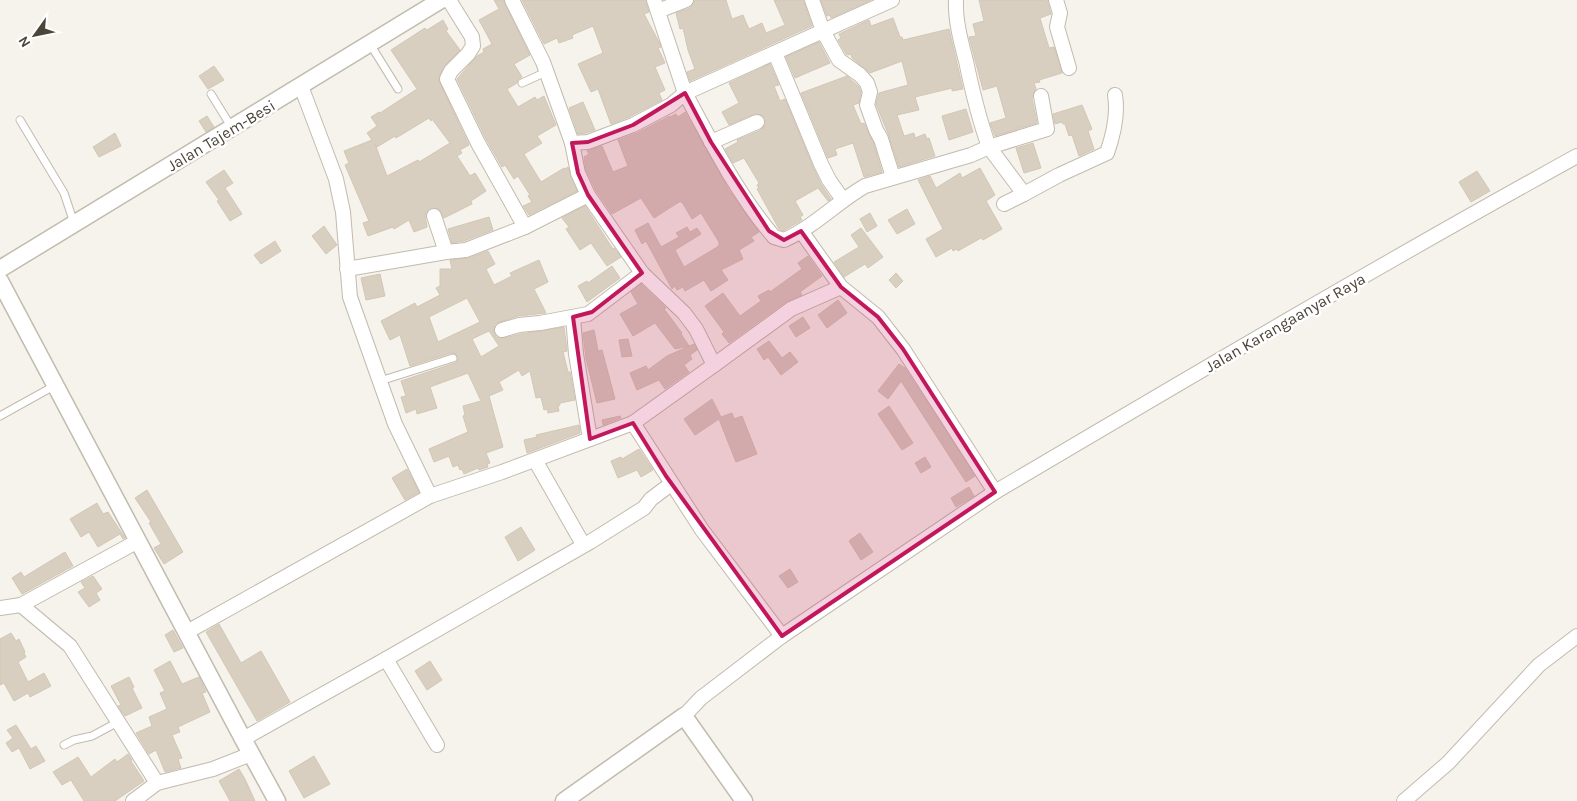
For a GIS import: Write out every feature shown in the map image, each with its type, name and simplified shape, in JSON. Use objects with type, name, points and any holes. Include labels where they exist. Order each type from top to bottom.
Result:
[{"type":"street","name":"Jalan Tajem-Besi","points":[[0,269],[441,0]]},
{"type":"street","points":[[450,0],[472,37],[473,46],[468,54],[450,71],[447,79],[478,142],[525,227]]},
{"type":"street","points":[[512,0],[546,72],[572,143],[578,173],[588,196],[642,274],[684,313],[696,329],[714,365]]},
{"type":"street","points":[[686,0],[656,6],[685,93],[711,142],[744,195],[774,237],[784,240],[801,231],[842,200],[865,186],[971,155],[989,147],[1047,129],[1041,96]]},
{"type":"street","points":[[812,0],[823,31],[839,60],[860,75],[867,83],[870,92],[867,105],[881,139],[893,177]]},
{"type":"street","points":[[572,143],[588,142],[633,124],[671,105],[685,93],[892,0]]},
{"type":"street","points":[[956,0],[964,56],[989,147],[1024,194]]},
{"type":"street","points":[[1056,0],[1060,13],[1057,27],[1069,68]]},
{"type":"street","points":[[775,53],[821,164],[842,200]]},
{"type":"street","points":[[301,86],[336,179],[343,212],[350,297],[396,424],[430,496]]},
{"type":"street","points":[[1004,204],[1059,175],[1107,153],[1116,112],[1115,95]]},
{"type":"street","points":[[711,142],[757,122]]},
{"type":"street","name":"Jalan Karangaanyar Raya","points":[[684,716],[701,698],[782,636],[995,492],[1438,233],[1577,156]]},
{"type":"street","points":[[347,269],[466,250],[525,227],[588,196]]},
{"type":"street","points":[[434,216],[446,252]]},
{"type":"street","points":[[801,231],[841,287],[878,317],[903,348],[995,492]]},
{"type":"street","points":[[502,330],[519,325],[540,323],[592,312],[642,274]]},
{"type":"street","points":[[0,281],[54,386],[277,801]]},
{"type":"street","points":[[187,632],[430,496],[634,423],[791,309],[841,287]]},
{"type":"street","points":[[573,316],[576,354],[590,440]]},
{"type":"street","points":[[634,423],[702,530],[782,636]]},
{"type":"street","points":[[535,460],[580,539]]},
{"type":"street","points":[[243,739],[590,542],[644,508],[651,498],[672,484]]},
{"type":"street","points":[[0,608],[21,604],[138,541]]},
{"type":"street","points":[[21,604],[70,646],[158,783]]},
{"type":"street","points":[[1404,801],[1448,763],[1539,665],[1577,636]]},
{"type":"street","points":[[386,659],[437,745]]},
{"type":"street","points":[[564,801],[684,716],[744,801]]},
{"type":"street","points":[[133,801],[158,783],[213,769],[251,754]]},
{"type":"lane","points":[[369,44],[398,89]]},
{"type":"lane","points":[[522,83],[546,72]]},
{"type":"lane","points":[[211,94],[232,128]]},
{"type":"lane","points":[[20,120],[64,193],[74,223]]},
{"type":"lane","points":[[380,381],[453,358]]},
{"type":"lane","points":[[0,416],[54,386]]},
{"type":"lane","points":[[64,746],[74,740],[92,736],[118,722]]},
{"type":"highlighted area","points":[[685,93],[711,142],[769,231],[784,240],[801,231],[841,287],[878,317],[903,349],[995,492],[782,636],[666,476],[633,423],[590,439],[573,317],[592,312],[642,273],[588,195],[578,173],[572,143],[588,142],[633,125]]},
{"type":"building","points":[[494,0],[503,0],[530,55],[514,64],[522,77],[517,83],[507,89],[518,107],[535,97],[537,100],[544,96],[556,125],[537,136],[542,143],[524,154],[541,182],[568,167],[577,191],[529,215],[523,206],[532,202],[528,196],[530,195],[518,176],[514,179],[505,165],[502,167],[457,79],[477,56],[484,52],[483,49],[492,44],[479,20],[499,9]]},
{"type":"building","points":[[522,0],[645,0],[649,12],[644,14],[659,42],[661,47],[658,48],[665,63],[655,67],[665,90],[659,93],[662,100],[611,124],[598,89],[591,92],[578,64],[603,53],[593,26],[572,35],[573,38],[559,43],[557,38],[544,44]]},
{"type":"building","points":[[695,0],[726,0],[732,19],[743,15],[749,29],[762,23],[766,33],[785,25],[774,0],[803,0],[812,26],[690,81],[687,72],[695,69],[683,28],[680,29],[676,13],[690,8]]},
{"type":"building","points":[[821,0],[871,0],[831,18],[830,15],[827,16]]},
{"type":"building","points":[[979,0],[1047,0],[1051,14],[1040,18],[1049,48],[1054,47],[1062,73],[1034,83],[1036,89],[1032,98],[1037,123],[995,136],[990,123],[1006,118],[997,86],[983,90],[969,37],[976,36],[973,24],[984,21]]},
{"type":"building","points":[[893,18],[903,40],[949,29],[963,89],[952,91],[952,88],[915,97],[919,110],[897,115],[904,136],[914,133],[915,138],[925,134],[927,139],[929,138],[935,156],[899,167],[876,104],[879,93],[908,85],[902,61],[870,73],[852,58],[851,54],[846,54],[838,40],[841,38],[839,34],[869,20],[871,26]]},
{"type":"building","points":[[443,20],[448,29],[446,31],[460,50],[445,65],[438,79],[469,145],[460,150],[462,153],[457,156],[470,176],[475,173],[486,191],[471,201],[472,204],[444,218],[439,209],[431,208],[425,215],[427,227],[414,232],[409,220],[394,229],[393,227],[368,236],[363,223],[369,221],[345,165],[349,163],[344,151],[372,140],[367,133],[377,126],[371,117],[417,89],[391,50],[425,28],[427,30]],"holes":[[[429,118],[431,121],[432,119],[450,143],[419,162],[418,160],[387,176],[375,144],[377,147]]]},
{"type":"building","points":[[819,42],[830,63],[795,78],[786,57]]},
{"type":"building","points":[[770,64],[779,85],[774,86],[780,101],[785,99],[813,167],[831,199],[828,201],[818,188],[795,201],[803,215],[800,217],[802,220],[783,231],[779,229],[757,189],[759,188],[757,185],[759,183],[744,158],[733,163],[725,149],[738,142],[737,140],[761,130],[766,123],[765,118],[762,115],[754,114],[729,125],[722,112],[739,103],[729,83]]},
{"type":"building","points":[[214,66],[224,80],[208,89],[199,76]]},
{"type":"building","points":[[847,76],[859,87],[861,92],[859,103],[853,105],[861,124],[864,123],[873,142],[882,172],[864,177],[853,143],[835,149],[837,155],[828,158],[801,93]]},
{"type":"building","points":[[583,102],[595,130],[578,134],[569,108]]},
{"type":"building","points":[[1082,105],[1092,129],[1088,131],[1094,149],[1079,156],[1072,135],[1069,136],[1065,124],[1062,122],[1055,124],[1053,114]]},
{"type":"building","points":[[966,109],[973,132],[949,140],[942,116]]},
{"type":"building","points":[[685,112],[729,190],[759,232],[751,237],[754,241],[739,250],[743,259],[721,270],[728,280],[711,291],[704,280],[685,291],[683,287],[677,290],[675,286],[672,289],[646,241],[642,244],[635,230],[648,223],[661,247],[679,237],[676,233],[687,227],[690,232],[697,228],[701,234],[675,250],[684,267],[719,246],[719,242],[701,213],[692,219],[682,202],[679,202],[654,218],[641,198],[612,214],[596,191],[586,170],[584,157],[589,154],[587,151],[602,146],[613,172],[628,166],[618,140],[637,133],[670,116],[676,114],[678,117]]},
{"type":"building","points":[[207,116],[214,127],[206,132],[199,121]]},
{"type":"building","points":[[115,133],[121,146],[99,157],[93,147]]},
{"type":"building","points":[[1033,143],[1041,168],[1024,173],[1016,148]]},
{"type":"building","points":[[980,168],[995,195],[986,201],[1002,229],[958,251],[957,249],[953,251],[952,248],[936,257],[926,239],[943,229],[918,180],[930,176],[936,188],[960,173],[962,178]]},
{"type":"building","points":[[224,170],[233,183],[225,188],[242,214],[230,221],[217,201],[219,200],[206,182]]},
{"type":"building","points":[[1477,171],[1490,191],[1471,202],[1459,182]]},
{"type":"building","points":[[585,206],[613,249],[621,257],[607,266],[591,243],[580,250],[566,229],[569,227],[562,218]]},
{"type":"building","points":[[907,209],[915,224],[897,234],[888,220]]},
{"type":"building","points":[[870,213],[877,226],[867,232],[860,219]]},
{"type":"building","points":[[489,217],[493,230],[464,241],[452,243],[448,229]]},
{"type":"building","points":[[324,226],[337,245],[326,254],[312,236]]},
{"type":"building","points":[[861,228],[883,257],[868,268],[865,264],[844,277],[834,262],[859,247],[851,235]]},
{"type":"building","points":[[275,241],[281,251],[261,264],[254,255]]},
{"type":"building","points":[[488,251],[495,264],[486,269],[494,285],[512,276],[510,273],[539,260],[548,282],[534,289],[546,313],[518,316],[500,322],[495,324],[494,332],[496,337],[504,338],[564,327],[567,351],[563,352],[568,372],[570,372],[575,400],[560,403],[558,406],[559,411],[548,413],[547,409],[544,410],[541,397],[536,398],[530,371],[522,376],[519,370],[499,382],[503,390],[489,396],[503,447],[486,453],[490,463],[487,464],[488,467],[479,470],[478,468],[464,474],[458,465],[453,467],[449,456],[434,462],[429,449],[468,432],[463,416],[465,415],[463,406],[481,401],[468,373],[430,387],[437,408],[417,414],[416,409],[406,413],[401,397],[406,396],[401,381],[455,363],[458,357],[456,354],[451,353],[410,366],[400,335],[390,340],[381,321],[415,303],[417,307],[440,295],[436,288],[440,286],[440,269],[452,269],[450,260],[469,258]],"holes":[[[467,298],[480,322],[438,342],[429,317]],[[489,331],[499,346],[481,357],[472,339]]]},
{"type":"building","points":[[808,256],[822,276],[800,292],[802,295],[786,302],[729,343],[722,334],[724,332],[705,306],[723,293],[740,316],[761,301],[758,296],[769,290],[770,292],[802,269],[798,263]]},
{"type":"building","points":[[612,266],[620,278],[587,302],[578,286],[587,281],[588,283]]},
{"type":"building","points":[[896,273],[903,281],[896,288],[889,280]]},
{"type":"building","points":[[380,274],[385,296],[366,300],[361,278]]},
{"type":"building","points":[[641,284],[666,308],[664,309],[689,346],[675,349],[655,323],[633,336],[620,314],[638,304],[631,292]]},
{"type":"building","points":[[838,300],[847,313],[827,328],[818,315]]},
{"type":"building","points":[[803,317],[810,328],[796,337],[789,326]]},
{"type":"building","points":[[594,330],[598,351],[602,350],[615,399],[597,403],[586,359],[583,333]]},
{"type":"building","points":[[628,339],[632,356],[622,357],[619,340]]},
{"type":"building","points":[[769,341],[782,358],[790,352],[798,362],[781,375],[768,357],[764,360],[757,349]]},
{"type":"building","points":[[694,344],[697,350],[690,355],[692,359],[684,365],[689,372],[665,389],[659,380],[637,390],[630,373],[646,366],[648,370],[667,356]]},
{"type":"building","points":[[899,364],[905,368],[975,476],[966,482],[901,381],[888,399],[878,391]]},
{"type":"building","points":[[712,399],[721,417],[732,413],[734,419],[742,416],[757,454],[736,462],[719,419],[695,435],[684,419]]},
{"type":"building","points":[[889,406],[913,443],[902,450],[878,414]]},
{"type":"building","points":[[620,416],[621,418],[603,425],[602,420]]},
{"type":"building","points":[[579,425],[580,433],[527,453],[524,440],[537,437],[536,435]]},
{"type":"building","points":[[639,449],[653,470],[641,477],[637,470],[618,478],[611,461],[621,457],[622,459]]},
{"type":"building","points":[[925,457],[931,467],[921,473],[915,463]]},
{"type":"building","points":[[407,469],[419,492],[405,500],[392,478]]},
{"type":"building","points":[[969,487],[974,496],[956,507],[951,498]]},
{"type":"building","points":[[147,490],[183,552],[164,564],[154,548],[161,544],[149,523],[151,522],[135,498]]},
{"type":"building","points":[[97,503],[103,514],[108,512],[125,538],[123,539],[120,534],[98,547],[89,532],[81,537],[70,519]]},
{"type":"building","points":[[521,527],[535,550],[518,561],[505,537]]},
{"type":"building","points":[[860,533],[873,552],[861,560],[849,541]]},
{"type":"building","points":[[65,552],[73,566],[22,594],[12,578],[21,572],[24,577]]},
{"type":"building","points":[[790,569],[798,582],[788,588],[779,576]]},
{"type":"building","points":[[93,576],[102,589],[96,593],[100,600],[89,607],[78,592],[85,588],[81,582]]},
{"type":"building","points":[[219,624],[241,663],[261,651],[290,702],[257,721],[206,632]]},
{"type":"building","points":[[173,630],[183,648],[174,652],[165,635]]},
{"type":"building","points":[[11,633],[16,641],[19,639],[25,652],[26,657],[18,662],[28,682],[44,673],[51,686],[30,697],[28,693],[14,701],[4,683],[0,685],[0,639]]},
{"type":"building","points":[[170,661],[182,684],[199,677],[206,692],[202,693],[210,712],[178,727],[180,732],[172,735],[182,758],[178,759],[181,768],[165,772],[156,750],[149,754],[136,733],[152,726],[149,717],[167,709],[160,693],[165,691],[154,670]]},
{"type":"building","points":[[430,661],[442,680],[427,690],[415,671]]},
{"type":"building","points":[[129,677],[142,708],[125,716],[118,706],[121,705],[111,686]]},
{"type":"building","points":[[16,725],[31,749],[36,746],[45,761],[30,769],[19,748],[12,752],[6,743],[13,738],[7,730]]},
{"type":"building","points":[[128,754],[144,781],[115,801],[84,801],[71,780],[62,785],[53,772],[78,757],[91,777],[115,759],[117,762]]},
{"type":"building","points":[[314,756],[330,784],[304,798],[289,771]]},
{"type":"building","points":[[239,769],[255,801],[230,801],[219,781]]}]
